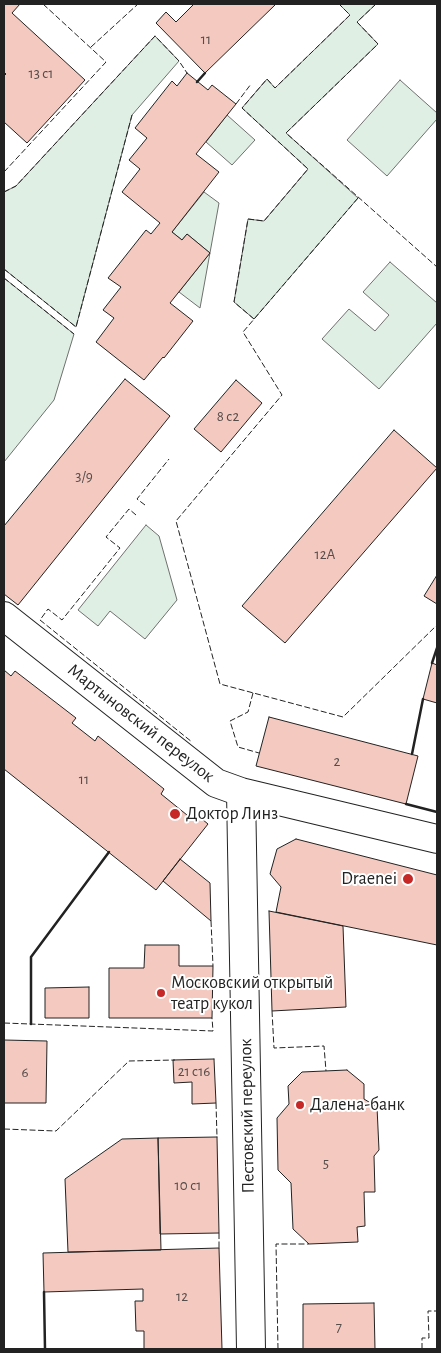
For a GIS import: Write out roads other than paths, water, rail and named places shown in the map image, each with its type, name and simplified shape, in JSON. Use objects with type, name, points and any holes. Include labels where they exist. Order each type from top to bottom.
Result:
[{"type":"street","name":"Мартыновский переулок","points":[[4,616],[216,783],[241,792],[437,838]]},
{"type":"street","name":"Пестовский переулок","points":[[241,792],[251,1349]]},
{"type":"place","name":"Доктор Линз","points":[[175,814]]},
{"type":"place","name":"Draenei","points":[[408,879]]},
{"type":"place","name":"Московский открытый театр кукол","points":[[161,993]]},
{"type":"place","name":"Далена-банк","points":[[300,1105]]}]
